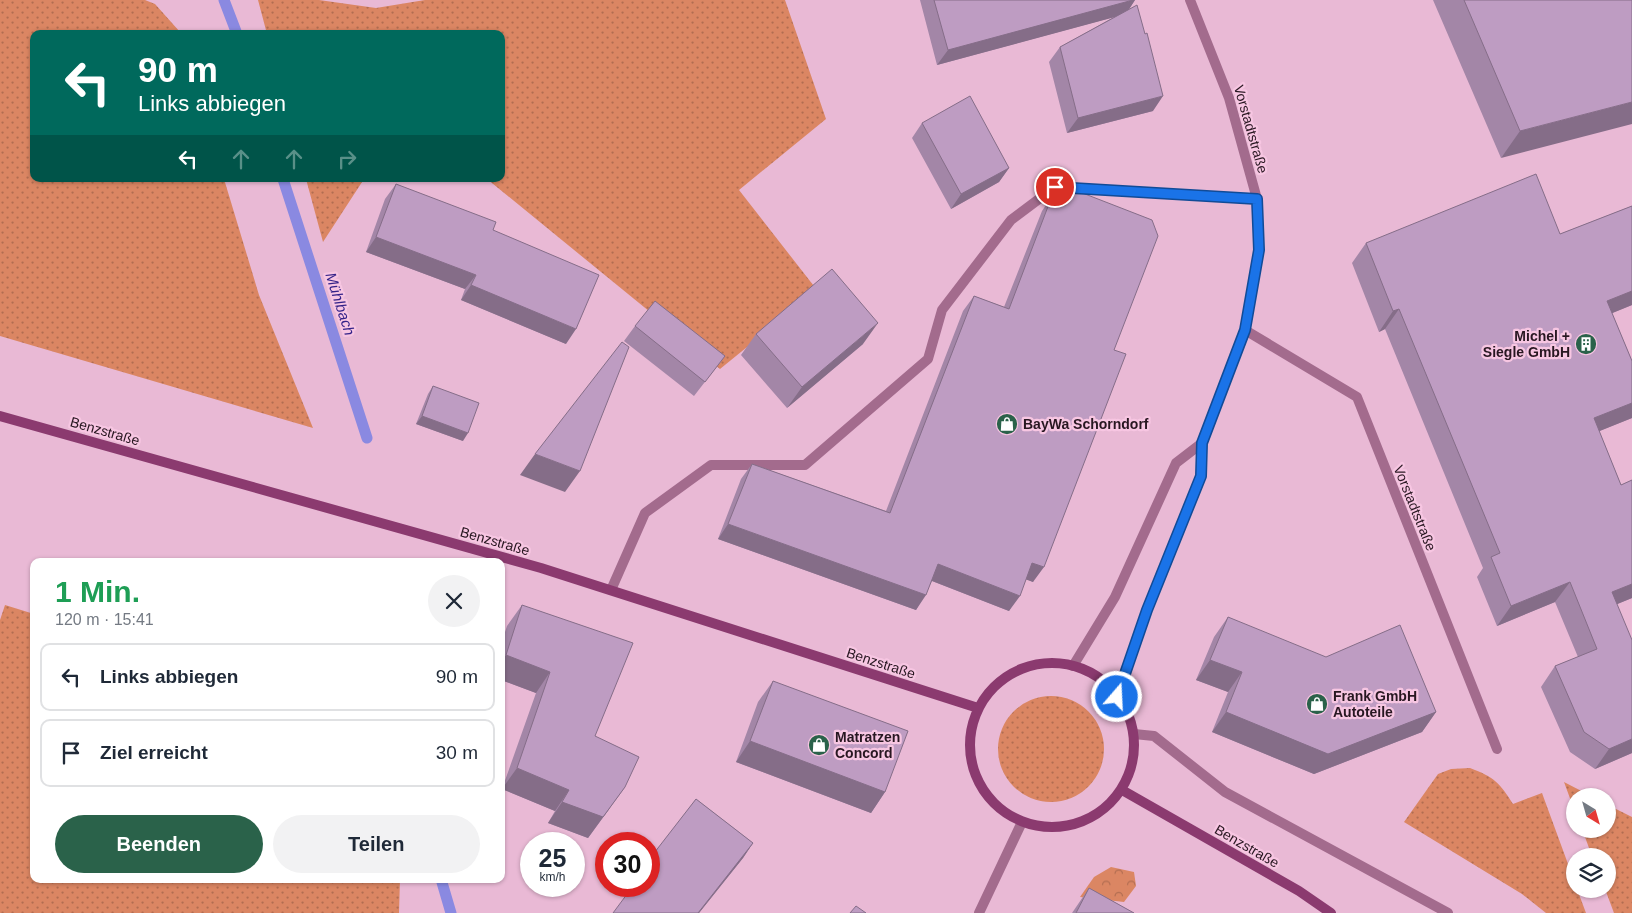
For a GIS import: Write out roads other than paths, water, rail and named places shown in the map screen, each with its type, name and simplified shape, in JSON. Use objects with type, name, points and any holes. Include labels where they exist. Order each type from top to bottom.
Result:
[{"type":"main road","name":"Benzstraße","points":[[0,416],[541,568],[978,708]]},
{"type":"main road","points":[[1051,662],[1080,667],[1104,680],[1117,697],[1128,710],[1134,734],[1133,762],[1122,790],[1102,811],[1074,825],[1048,828],[1022,822],[993,804],[975,777],[969,739],[978,708],[998,682],[1023,667],[1051,662]]},
{"type":"main road","name":"Benzstraße","points":[[1122,790],[1299,891],[1331,913]]},
{"type":"street","name":"Vorstadtstraße","points":[[1117,697],[1147,610],[1201,476],[1202,443],[1245,330],[1259,250],[1257,199],[1229,98],[1190,0]]},
{"type":"street","points":[[611,590],[645,513],[711,465],[805,465],[928,359],[942,310],[1011,220],[1055,187],[1257,199]]},
{"type":"street","name":"Vorstadtstraße","points":[[1245,330],[1357,397],[1497,749]]},
{"type":"street","points":[[1073,666],[1115,597],[1176,463],[1202,443]]},
{"type":"street","points":[[1134,734],[1154,736],[1225,792],[1448,913]]},
{"type":"street","points":[[979,913],[1022,822]]},
{"type":"waterway","name":"Mühlbach","points":[[224,0],[235,30]]},
{"type":"waterway","name":"Mühlbach","points":[[284,182],[367,438]]},
{"type":"waterway","name":"Mühlbach","points":[[442,883],[451,913]]},
{"type":"place","name":"Michel + Siegle GmbH","points":[[1586,344]]},
{"type":"place","name":"BayWa Schorndorf","points":[[1007,424]]},
{"type":"place","name":"Frank GmbH Autoteile","points":[[1317,704]]},
{"type":"place","name":"Matratzen Concord","points":[[819,745]]}]
